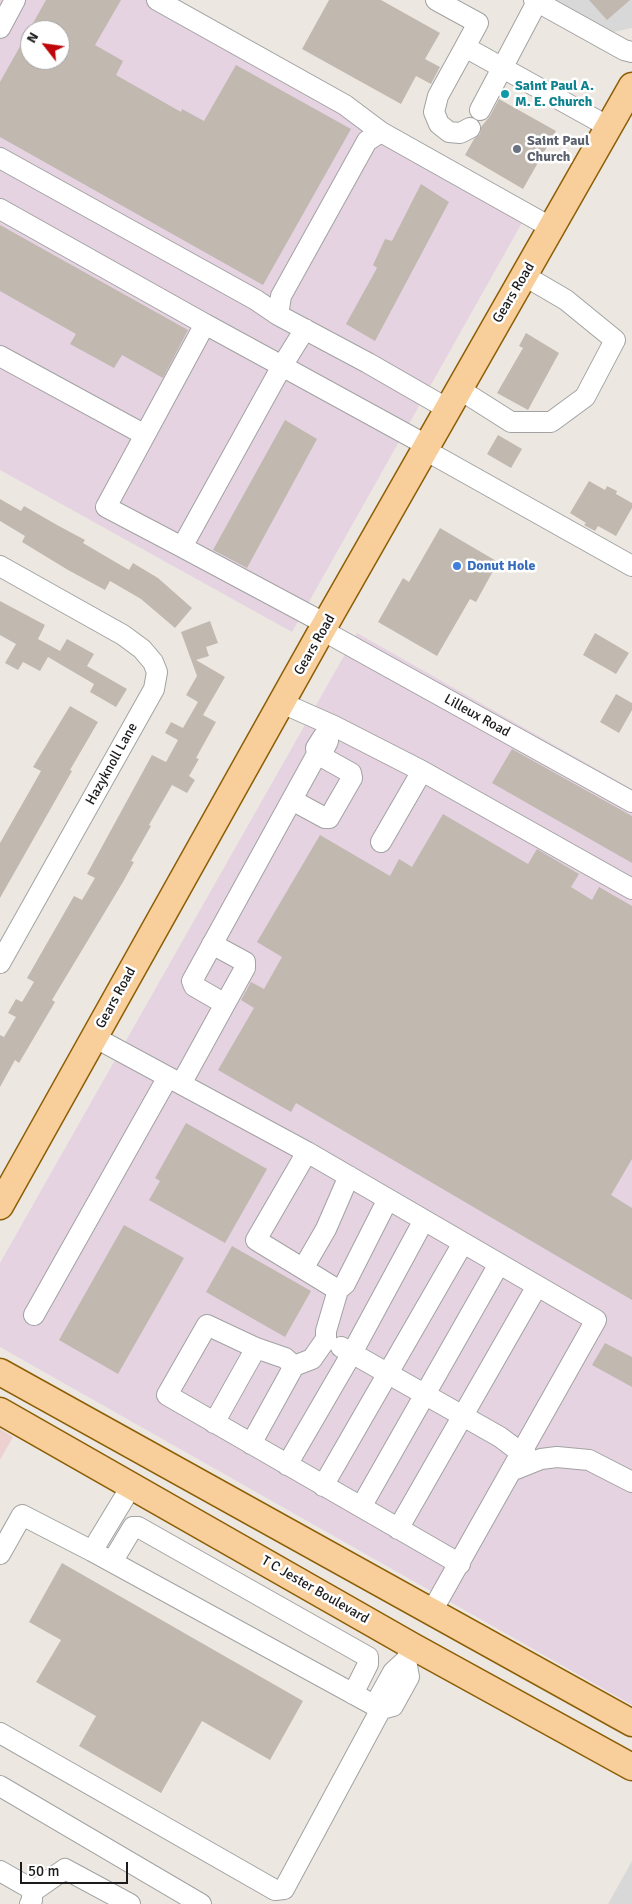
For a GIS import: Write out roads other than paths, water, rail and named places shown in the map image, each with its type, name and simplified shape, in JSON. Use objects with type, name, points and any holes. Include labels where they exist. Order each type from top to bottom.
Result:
[{"type":"main road","name":"Gears Road","points":[[0,1206],[324,627],[632,86]]},
{"type":"main road","points":[[0,1372],[632,1723]]},
{"type":"main road","name":"T C Jester Boulevard","points":[[0,1411],[132,1485],[409,1653],[632,1767]]},
{"type":"main road","points":[[132,1485],[149,1454]]},
{"type":"main road","points":[[409,1653],[432,1611]]},
{"type":"street","points":[[0,28],[15,0]]},
{"type":"street","points":[[157,0],[345,105],[381,132],[552,228]]},
{"type":"street","points":[[436,0],[478,23],[438,96],[434,112],[439,124],[449,132],[460,133],[470,128]]},
{"type":"street","points":[[480,110],[535,1],[624,50],[632,52]]},
{"type":"street","points":[[465,47],[609,127]]},
{"type":"street","points":[[278,315],[280,296],[367,141],[381,132]]},
{"type":"street","points":[[0,158],[305,329],[454,399],[511,422],[551,422],[585,397],[615,340],[566,300],[525,276]]},
{"type":"street","points":[[0,209],[282,366],[632,566]]},
{"type":"street","points":[[0,356],[145,435],[205,324]]},
{"type":"street","points":[[182,547],[282,366],[305,329]]},
{"type":"street","name":"Lilleux Road","points":[[145,435],[106,507],[182,547],[632,802]]},
{"type":"street","name":"Hazyknoll Lane","points":[[0,566],[123,635],[142,649],[154,662],[158,672],[154,689],[0,963]]},
{"type":"street","points":[[282,703],[330,732],[422,771],[632,889]]},
{"type":"street","points":[[225,1004],[200,991],[194,986],[192,981],[317,754],[322,751],[328,741],[330,732]]},
{"type":"street","points":[[292,800],[325,818],[329,818],[352,778],[352,773],[317,754]]},
{"type":"street","points":[[381,842],[422,771]]},
{"type":"street","points":[[34,1315],[174,1081],[225,1004],[245,968],[245,962],[212,944]]},
{"type":"street","points":[[94,1037],[307,1152],[596,1320],[522,1461],[432,1611]]},
{"type":"street","points":[[307,1152],[256,1240],[304,1267],[338,1290]]},
{"type":"street","points":[[304,1267],[326,1229],[348,1176]]},
{"type":"street","points":[[250,1444],[294,1366],[312,1359],[326,1339],[326,1331],[338,1290],[345,1284],[388,1199]]},
{"type":"street","points":[[287,1465],[352,1353],[424,1220]]},
{"type":"street","points":[[323,1486],[462,1243]]},
{"type":"street","points":[[361,1507],[499,1264]]},
{"type":"street","points":[[398,1529],[537,1286]]},
{"type":"street","points":[[294,1366],[285,1358],[256,1348],[207,1325],[166,1395],[460,1564]]},
{"type":"street","points":[[326,1339],[500,1437],[520,1452],[522,1461]]},
{"type":"street","points":[[214,1422],[256,1348]]},
{"type":"street","points":[[522,1461],[558,1458],[589,1460],[632,1482]]},
{"type":"street","points":[[92,1551],[132,1485]]},
{"type":"street","points":[[0,1554],[22,1515],[92,1551],[381,1709]]},
{"type":"street","points":[[112,1562],[133,1527],[138,1527],[368,1658],[368,1664],[353,1694]]},
{"type":"street","points":[[0,1733],[276,1890],[284,1890],[381,1709],[378,1698],[393,1672],[409,1653]]},
{"type":"street","points":[[0,1786],[201,1904]]},
{"type":"street","points":[[0,1871],[28,1887],[31,1898],[65,1870],[130,1904]]},
{"type":"place","name":"Saint Paul A. M. E. Church","points":[[505,94]]},
{"type":"place","name":"Saint Paul Church","points":[[517,149]]},
{"type":"place","name":"Donut Hole","points":[[457,566]]}]
